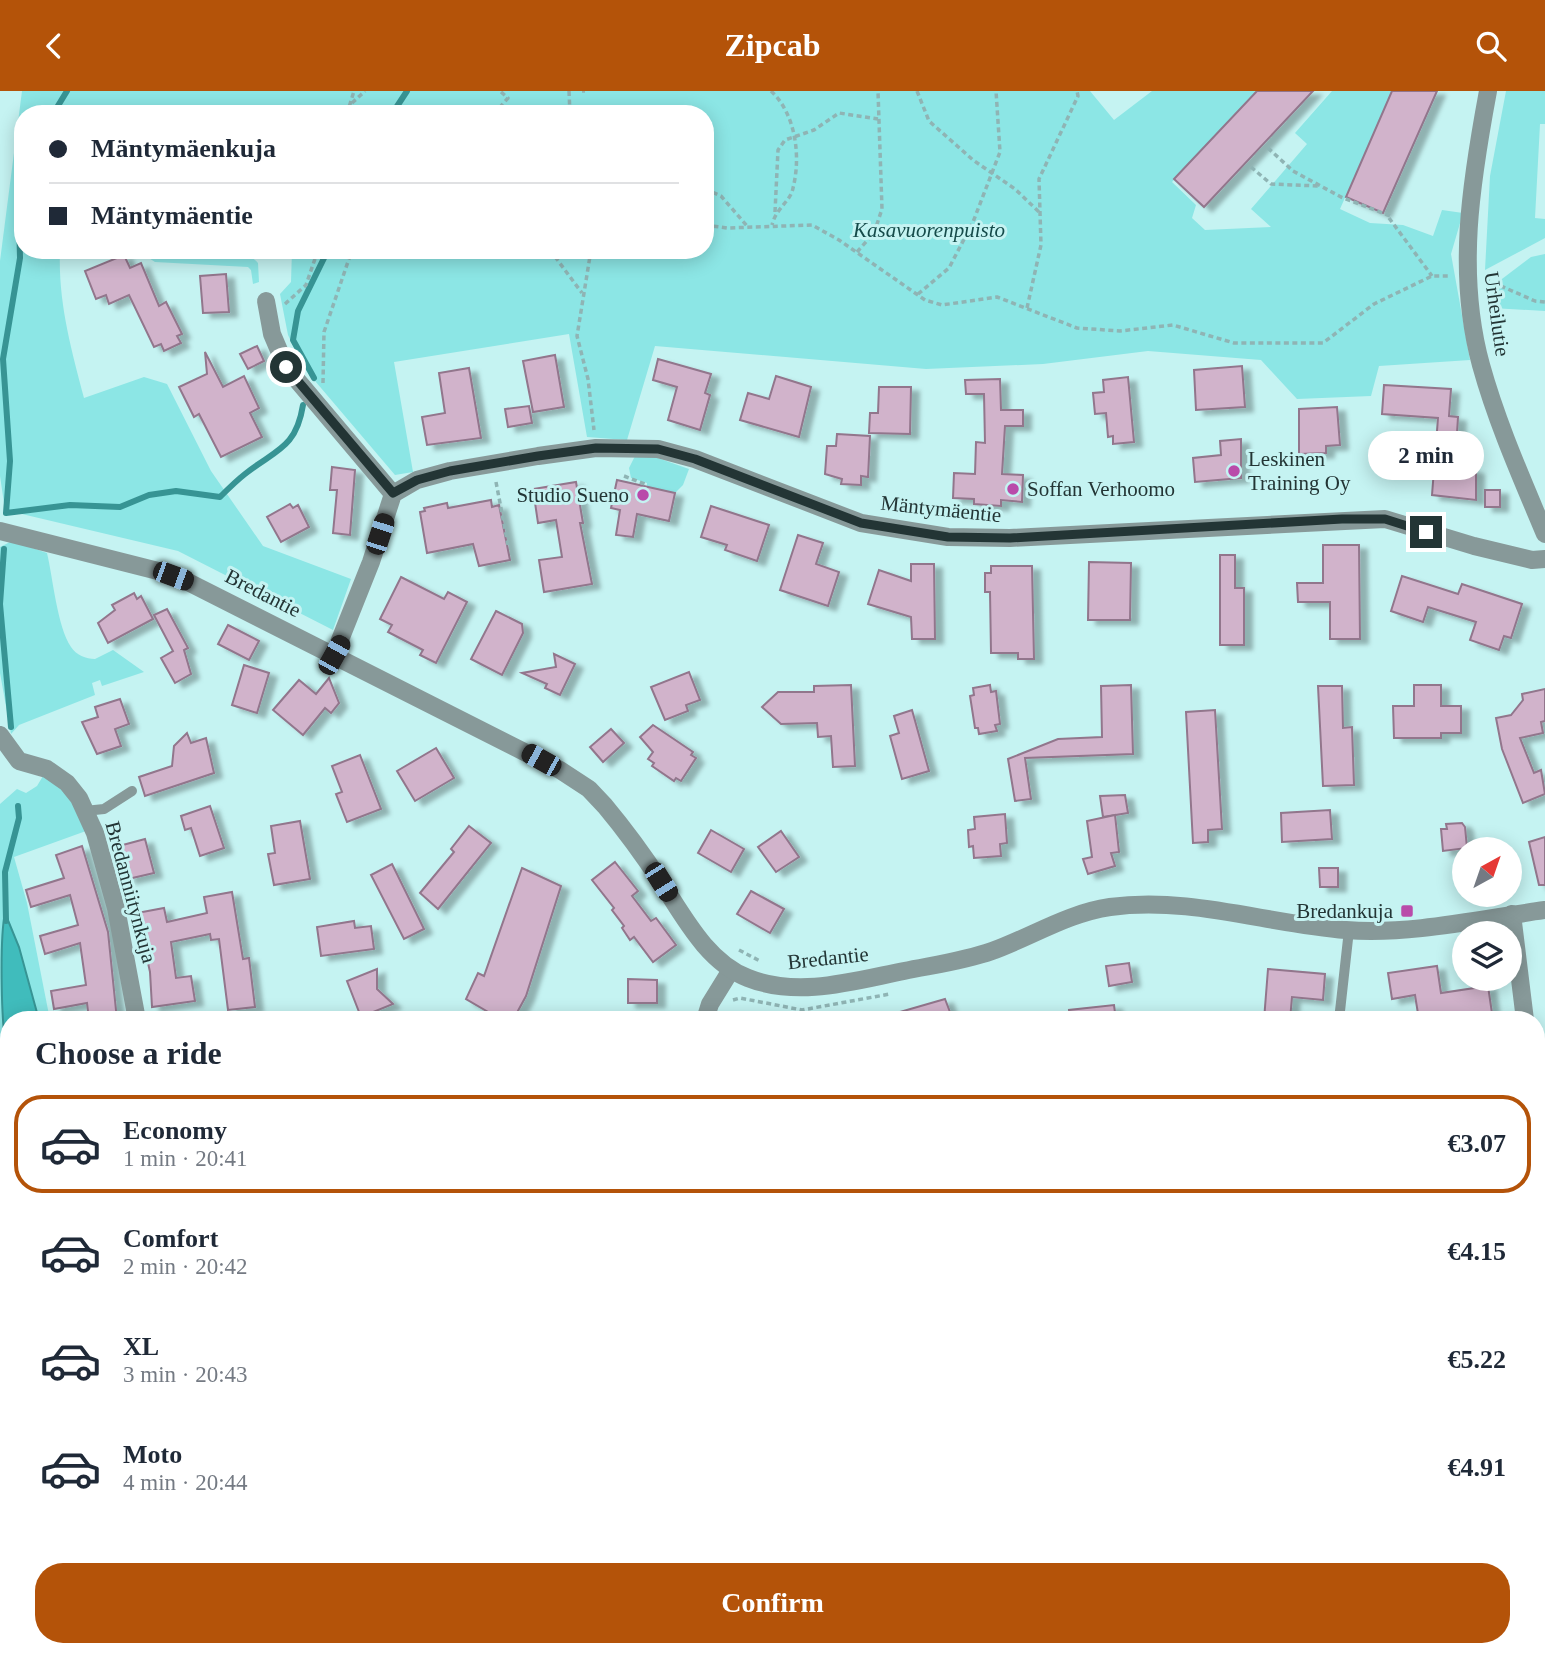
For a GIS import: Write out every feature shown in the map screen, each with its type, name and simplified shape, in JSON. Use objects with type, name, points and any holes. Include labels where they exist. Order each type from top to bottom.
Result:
[{"type":"street","name":"Urheilutie","points":[[1489,91],[1472,176],[1467,277],[1480,364],[1501,427],[1545,534]]},
{"type":"street","points":[[267,310],[286,367],[322,413],[393,493],[371,562],[334,655]]},
{"type":"street","name":"Mäntymäentie","points":[[393,493],[417,480],[450,471],[596,448],[658,449],[695,459],[861,523],[948,537],[1010,538],[1385,519],[1474,546],[1532,560],[1545,559]]},
{"type":"street","name":"Bredantie","points":[[0,531],[128,562],[188,582],[522,750],[589,789],[620,823],[689,926],[732,970],[747,978],[781,987],[831,985],[949,962],[990,951],[1074,917],[1107,908],[1140,904],[1199,907],[1349,930],[1436,925],[1545,910]]},
{"type":"street","name":"Bredanniitynkuja","points":[[0,735],[19,761],[47,769],[67,783],[85,811],[95,834],[116,908],[135,1011]]},
{"type":"street","points":[[1512,914],[1524,1011]]},
{"type":"street","points":[[709,1011],[716,994],[732,970]]},
{"type":"lane","points":[[85,811],[104,809],[132,791]]},
{"type":"lane","points":[[1340,1011],[1349,930]]},
{"type":"path","points":[[350,104],[354,91]]},
{"type":"path","points":[[350,104],[365,91]]},
{"type":"path","points":[[500,91],[508,98],[502,105]]},
{"type":"path","points":[[771,91],[777,93],[796,135],[793,191],[775,212]]},
{"type":"path","points":[[857,252],[874,233],[881,209],[878,91]]},
{"type":"path","points":[[917,91],[929,121],[973,160],[993,171],[1040,212]]},
{"type":"path","points":[[918,295],[949,268],[974,222],[1000,152],[996,91]]},
{"type":"path","points":[[1027,308],[1041,245],[1039,179],[1078,96],[1077,91]]},
{"type":"path","points":[[772,225],[778,150],[785,140],[814,130],[839,113],[878,119]]},
{"type":"path","points":[[1268,148],[1293,171],[1391,217],[1432,276]]},
{"type":"path","points":[[1251,167],[1271,184],[1321,186]]},
{"type":"path","points":[[714,193],[720,196],[748,227]]},
{"type":"path","points":[[714,225],[812,225],[857,252],[918,295],[942,305],[997,297],[1077,328],[1120,331],[1173,325],[1234,343],[1323,343],[1374,304],[1432,276],[1467,277]]},
{"type":"path","points":[[267,310],[306,285],[315,259]]},
{"type":"path","points":[[322,413],[324,332],[349,259]]},
{"type":"path","points":[[557,259],[582,293]]},
{"type":"path","points":[[589,259],[577,336],[588,379],[596,448]]},
{"type":"path","points":[[1482,291],[1481,277],[1535,301],[1545,302]]},
{"type":"path","points":[[495,474],[508,545]]},
{"type":"path","points":[[624,476],[645,486]]},
{"type":"path","points":[[716,994],[726,1001],[740,998],[802,1010],[894,992]]},
{"type":"green space","name":"Kasavuorenpuisto","points":[[22,91],[1090,91],[1114,120],[1152,91],[1257,91],[1172,182],[1196,205],[1192,218],[1205,230],[1271,227],[1251,209],[1307,144],[1295,133],[1332,91],[1392,91],[1340,209],[1370,223],[1403,225],[1433,236],[1442,210],[1463,213],[1451,254],[1470,360],[1379,366],[1371,396],[1297,399],[1261,360],[1148,351],[1043,364],[926,369],[655,346],[627,440],[587,437],[569,334],[394,362],[413,472],[395,475],[304,368],[288,335],[280,294],[291,282],[292,259],[714,259],[714,105],[20,105]]},
{"type":"green space","points":[[1506,91],[1545,91],[1545,124],[1540,124],[1535,218],[1545,219],[1545,238],[1485,270],[1490,176]]},
{"type":"green space","name":"Kasavuorenpuisto","points":[[14,153],[14,259],[60,259],[63,306],[84,398],[144,377],[167,384],[211,471],[263,546],[351,579],[333,630],[178,551],[5,510],[0,476],[0,261]]},
{"type":"green space","points":[[1545,254],[1545,311],[1492,308],[1490,288],[1531,257]]},
{"type":"green space","points":[[150,259],[252,259],[258,263],[259,282],[253,284],[248,267],[155,262]]},
{"type":"green space","points":[[635,456],[655,457],[689,469],[683,485],[675,493],[647,487],[647,483],[631,478],[629,468]]},
{"type":"green space","points":[[12,541],[47,553],[59,615],[73,650],[82,656],[95,659],[113,650],[144,672],[102,686],[100,680],[92,683],[95,695],[19,725],[11,734],[0,673],[0,547]]},
{"type":"green space","points":[[43,776],[70,795],[86,831],[14,857],[27,903],[48,1011],[0,1011],[0,804],[17,789],[26,793],[37,786]]},
{"type":"shaded area","points":[[5,913],[19,947],[37,1011],[3,1011],[2,943]]},
{"type":"building","points":[[1257,91],[1313,91],[1204,207],[1174,179]]},
{"type":"building","points":[[1392,91],[1437,91],[1383,213],[1346,197]]},
{"type":"building","points":[[114,259],[126,259],[130,268],[141,263],[159,306],[166,302],[182,334],[177,336],[181,343],[164,351],[161,344],[154,347],[129,295],[109,304],[106,295],[96,299],[85,271]]},
{"type":"building","points":[[226,274],[229,312],[203,313],[200,276]]},
{"type":"building","points":[[257,346],[264,361],[248,369],[240,354]]},
{"type":"building","points":[[205,352],[223,387],[244,376],[259,408],[250,413],[262,437],[221,457],[199,414],[194,417],[179,387],[207,374]]},
{"type":"building","points":[[555,355],[564,407],[533,412],[523,361]]},
{"type":"building","points":[[658,359],[711,374],[705,393],[710,395],[700,430],[668,420],[677,387],[653,380]]},
{"type":"building","points":[[1242,366],[1245,407],[1196,410],[1194,370]]},
{"type":"building","points":[[469,368],[481,438],[427,445],[422,417],[445,413],[439,373]]},
{"type":"building","points":[[776,376],[811,387],[799,437],[740,420],[748,393],[769,399]]},
{"type":"building","points":[[1128,377],[1134,442],[1113,444],[1113,436],[1108,437],[1106,413],[1095,414],[1093,393],[1104,392],[1103,380]]},
{"type":"building","points":[[1000,379],[1001,410],[1023,410],[1023,426],[1005,426],[1002,474],[1023,475],[1022,502],[1001,500],[1001,506],[974,504],[974,499],[953,498],[954,473],[975,474],[976,442],[985,443],[984,394],[966,394],[965,380]]},
{"type":"building","points":[[1384,385],[1451,389],[1449,416],[1458,417],[1455,466],[1476,470],[1476,500],[1432,495],[1438,418],[1382,414]]},
{"type":"building","points":[[879,387],[911,387],[910,434],[869,433],[870,413],[878,413]]},
{"type":"building","points":[[529,406],[532,423],[508,427],[505,409]]},
{"type":"building","points":[[1337,407],[1340,445],[1326,446],[1326,453],[1299,454],[1299,409]]},
{"type":"building","points":[[837,434],[870,436],[868,477],[861,476],[861,485],[841,484],[842,479],[825,474],[827,446],[836,446]]},
{"type":"building","points":[[1241,439],[1241,478],[1195,482],[1193,458],[1221,455],[1220,441]]},
{"type":"building","points":[[332,467],[355,470],[350,535],[333,533],[337,490],[330,490]]},
{"type":"building","points":[[617,480],[675,493],[669,521],[637,514],[633,537],[616,535],[620,510],[611,508]]},
{"type":"building","points":[[576,482],[583,523],[580,523],[592,584],[544,592],[539,560],[562,557],[556,520],[538,523],[533,489]]},
{"type":"building","points":[[1485,490],[1500,490],[1500,507],[1485,507]]},
{"type":"building","points":[[491,500],[492,507],[499,505],[510,560],[479,566],[473,544],[427,553],[420,512],[425,511],[424,508],[447,503],[448,508]]},
{"type":"building","points":[[290,504],[293,508],[298,505],[309,527],[281,542],[267,517]]},
{"type":"building","points":[[711,506],[769,525],[757,561],[725,550],[727,545],[701,537]]},
{"type":"building","points":[[798,535],[823,543],[816,564],[839,572],[828,606],[780,590]]},
{"type":"building","points":[[1323,545],[1359,545],[1360,639],[1330,639],[1330,602],[1298,602],[1297,583],[1323,583]]},
{"type":"building","points":[[1220,555],[1235,555],[1235,588],[1244,588],[1244,645],[1220,645]]},
{"type":"building","points":[[1089,562],[1131,563],[1130,620],[1088,620]]},
{"type":"building","points":[[911,564],[934,564],[935,639],[912,639],[911,617],[868,604],[879,570],[911,581]]},
{"type":"building","points":[[991,566],[1032,566],[1034,659],[1018,659],[1018,653],[991,653],[990,592],[985,592],[985,573],[991,573]]},
{"type":"building","points":[[1402,576],[1458,594],[1462,584],[1522,604],[1511,638],[1504,636],[1499,650],[1470,640],[1476,622],[1428,607],[1423,622],[1391,611]]},
{"type":"building","points":[[401,577],[444,599],[448,592],[467,602],[436,663],[420,655],[423,650],[388,632],[392,625],[380,619]]},
{"type":"building","points":[[134,593],[137,599],[141,596],[153,619],[108,643],[98,623],[115,610],[112,605]]},
{"type":"building","points":[[167,609],[188,648],[184,650],[191,674],[175,683],[161,658],[173,651],[154,615]]},
{"type":"building","points":[[496,611],[522,624],[523,633],[502,675],[471,659]]},
{"type":"building","points":[[228,625],[259,641],[249,660],[218,644]]},
{"type":"building","points":[[554,654],[575,664],[560,695],[545,688],[547,684],[522,673],[556,667]]},
{"type":"building","points":[[244,665],[269,673],[257,713],[232,705]]},
{"type":"building","points":[[689,672],[700,700],[686,705],[688,711],[665,720],[651,687]]},
{"type":"building","points":[[329,678],[339,703],[331,713],[325,708],[303,735],[273,710],[299,680],[316,694]]},
{"type":"building","points":[[851,685],[855,766],[833,767],[831,736],[818,737],[817,723],[781,724],[762,707],[778,692],[814,692],[814,686]]},
{"type":"building","points":[[990,685],[991,692],[996,691],[1000,724],[995,725],[997,731],[979,734],[978,728],[975,728],[970,696],[974,695],[973,688]]},
{"type":"building","points":[[1131,685],[1133,754],[1025,758],[1031,799],[1015,801],[1008,759],[1058,739],[1102,737],[1101,686]]},
{"type":"building","points":[[1414,685],[1441,685],[1441,706],[1461,706],[1461,733],[1441,733],[1441,738],[1394,738],[1393,706],[1414,706]]},
{"type":"building","points":[[1318,686],[1342,686],[1343,728],[1352,727],[1354,785],[1323,786]]},
{"type":"building","points":[[1545,689],[1545,721],[1541,722],[1543,733],[1520,738],[1534,773],[1541,770],[1545,794],[1523,803],[1502,749],[1496,718],[1511,715],[1523,700],[1522,694]]},
{"type":"building","points":[[120,699],[129,724],[115,729],[121,746],[97,754],[82,722],[98,717],[95,707]]},
{"type":"building","points":[[912,710],[929,771],[902,779],[890,736],[899,733],[894,716]]},
{"type":"building","points":[[1215,710],[1222,829],[1208,830],[1208,842],[1193,843],[1186,712]]},
{"type":"building","points":[[653,725],[693,752],[691,755],[696,758],[681,781],[676,778],[674,781],[652,766],[654,763],[648,759],[653,752],[640,737]]},
{"type":"building","points":[[611,729],[624,743],[603,762],[590,747]]},
{"type":"building","points":[[187,733],[191,743],[206,738],[214,773],[145,796],[139,777],[172,766],[174,746]]},
{"type":"building","points":[[436,748],[454,778],[415,801],[397,771]]},
{"type":"building","points":[[360,755],[381,809],[347,822],[336,794],[342,792],[332,766]]},
{"type":"building","points":[[1125,795],[1128,813],[1103,817],[1100,796]]},
{"type":"building","points":[[210,806],[224,848],[200,856],[191,828],[185,830],[181,816]]},
{"type":"building","points":[[1330,810],[1332,839],[1282,842],[1281,813]]},
{"type":"building","points":[[1005,814],[1007,843],[1000,844],[1001,856],[974,858],[973,846],[969,847],[968,830],[975,829],[974,817]]},
{"type":"building","points":[[1115,815],[1119,852],[1111,853],[1115,866],[1088,874],[1083,859],[1092,857],[1087,821]]},
{"type":"building","points":[[300,821],[310,879],[274,885],[268,854],[275,853],[271,826]]},
{"type":"building","points":[[1462,823],[1466,837],[1452,837],[1452,850],[1443,851],[1441,829],[1447,829],[1446,824]]},
{"type":"building","points":[[469,826],[491,843],[438,909],[420,893],[454,852],[451,849]]},
{"type":"building","points":[[711,830],[744,849],[731,872],[698,853]]},
{"type":"building","points":[[781,831],[799,857],[776,872],[758,847]]},
{"type":"building","points":[[1545,837],[1545,885],[1539,885],[1529,842]]},
{"type":"building","points":[[145,839],[154,873],[128,879],[119,846]]},
{"type":"building","points":[[82,846],[108,932],[116,1011],[88,1011],[87,1003],[54,1009],[51,991],[86,985],[80,943],[45,954],[40,936],[78,925],[70,895],[31,907],[26,890],[64,878],[56,855]]},
{"type":"building","points":[[615,862],[638,891],[632,896],[651,921],[656,918],[676,945],[653,962],[634,937],[630,940],[612,910],[614,908],[592,880]]},
{"type":"building","points":[[392,864],[424,929],[404,939],[371,875]]},
{"type":"building","points":[[522,868],[561,886],[526,996],[518,1011],[487,1011],[466,999],[478,973],[484,976]]},
{"type":"building","points":[[1319,868],[1338,868],[1338,887],[1320,887]]},
{"type":"building","points":[[751,891],[784,909],[770,933],[737,914]]},
{"type":"building","points":[[232,892],[243,959],[249,958],[255,1007],[228,1010],[219,939],[211,940],[210,934],[171,942],[176,978],[191,976],[195,1001],[152,1007],[150,972],[137,913],[164,908],[167,922],[207,913],[204,897]]},
{"type":"building","points":[[354,921],[355,928],[371,926],[374,949],[321,956],[317,927]]},
{"type":"building","points":[[1129,963],[1132,982],[1109,986],[1106,966]]},
{"type":"building","points":[[1437,966],[1441,993],[1489,991],[1492,1011],[1418,1011],[1415,995],[1392,999],[1388,973]]},
{"type":"building","points":[[377,969],[377,989],[393,1004],[376,1011],[359,1011],[347,981]]},
{"type":"building","points":[[1268,969],[1325,974],[1323,1000],[1292,997],[1291,1011],[1265,1011]]},
{"type":"building","points":[[628,979],[657,980],[657,1003],[628,1003]]},
{"type":"building","points":[[945,999],[950,1011],[903,1011]]},
{"type":"building","points":[[1114,1005],[1115,1011],[1069,1011]]},
{"type":"waterway","points":[[58,105],[67,91]]},
{"type":"waterway","points":[[398,105],[407,91]]},
{"type":"waterway","points":[[20,259],[3,359],[10,461],[6,513],[70,505],[120,507],[149,495],[176,491],[220,497],[283,447],[295,431],[303,405]]},
{"type":"waterway","points":[[314,378],[293,340],[298,311],[324,259]]},
{"type":"waterway","points":[[4,549],[0,604],[11,727]]},
{"type":"waterway","points":[[6,921],[5,872],[19,818],[18,806]]},
{"type":"place","name":"Leskinen Training Oy","points":[[1234,471]]},
{"type":"place","name":"Soffan Verhoomo","points":[[1013,489]]},
{"type":"place","name":"Studio Sueno","points":[[643,495]]},
{"type":"place","name":"Bredankuja","points":[[1407,911]]},
{"type":"route","points":[[286,367],[322,413],[393,493],[417,480],[450,471],[538,456],[596,448],[658,449],[695,459],[861,523],[948,537],[1010,538],[1342,519],[1385,519],[1426,532]]}]
